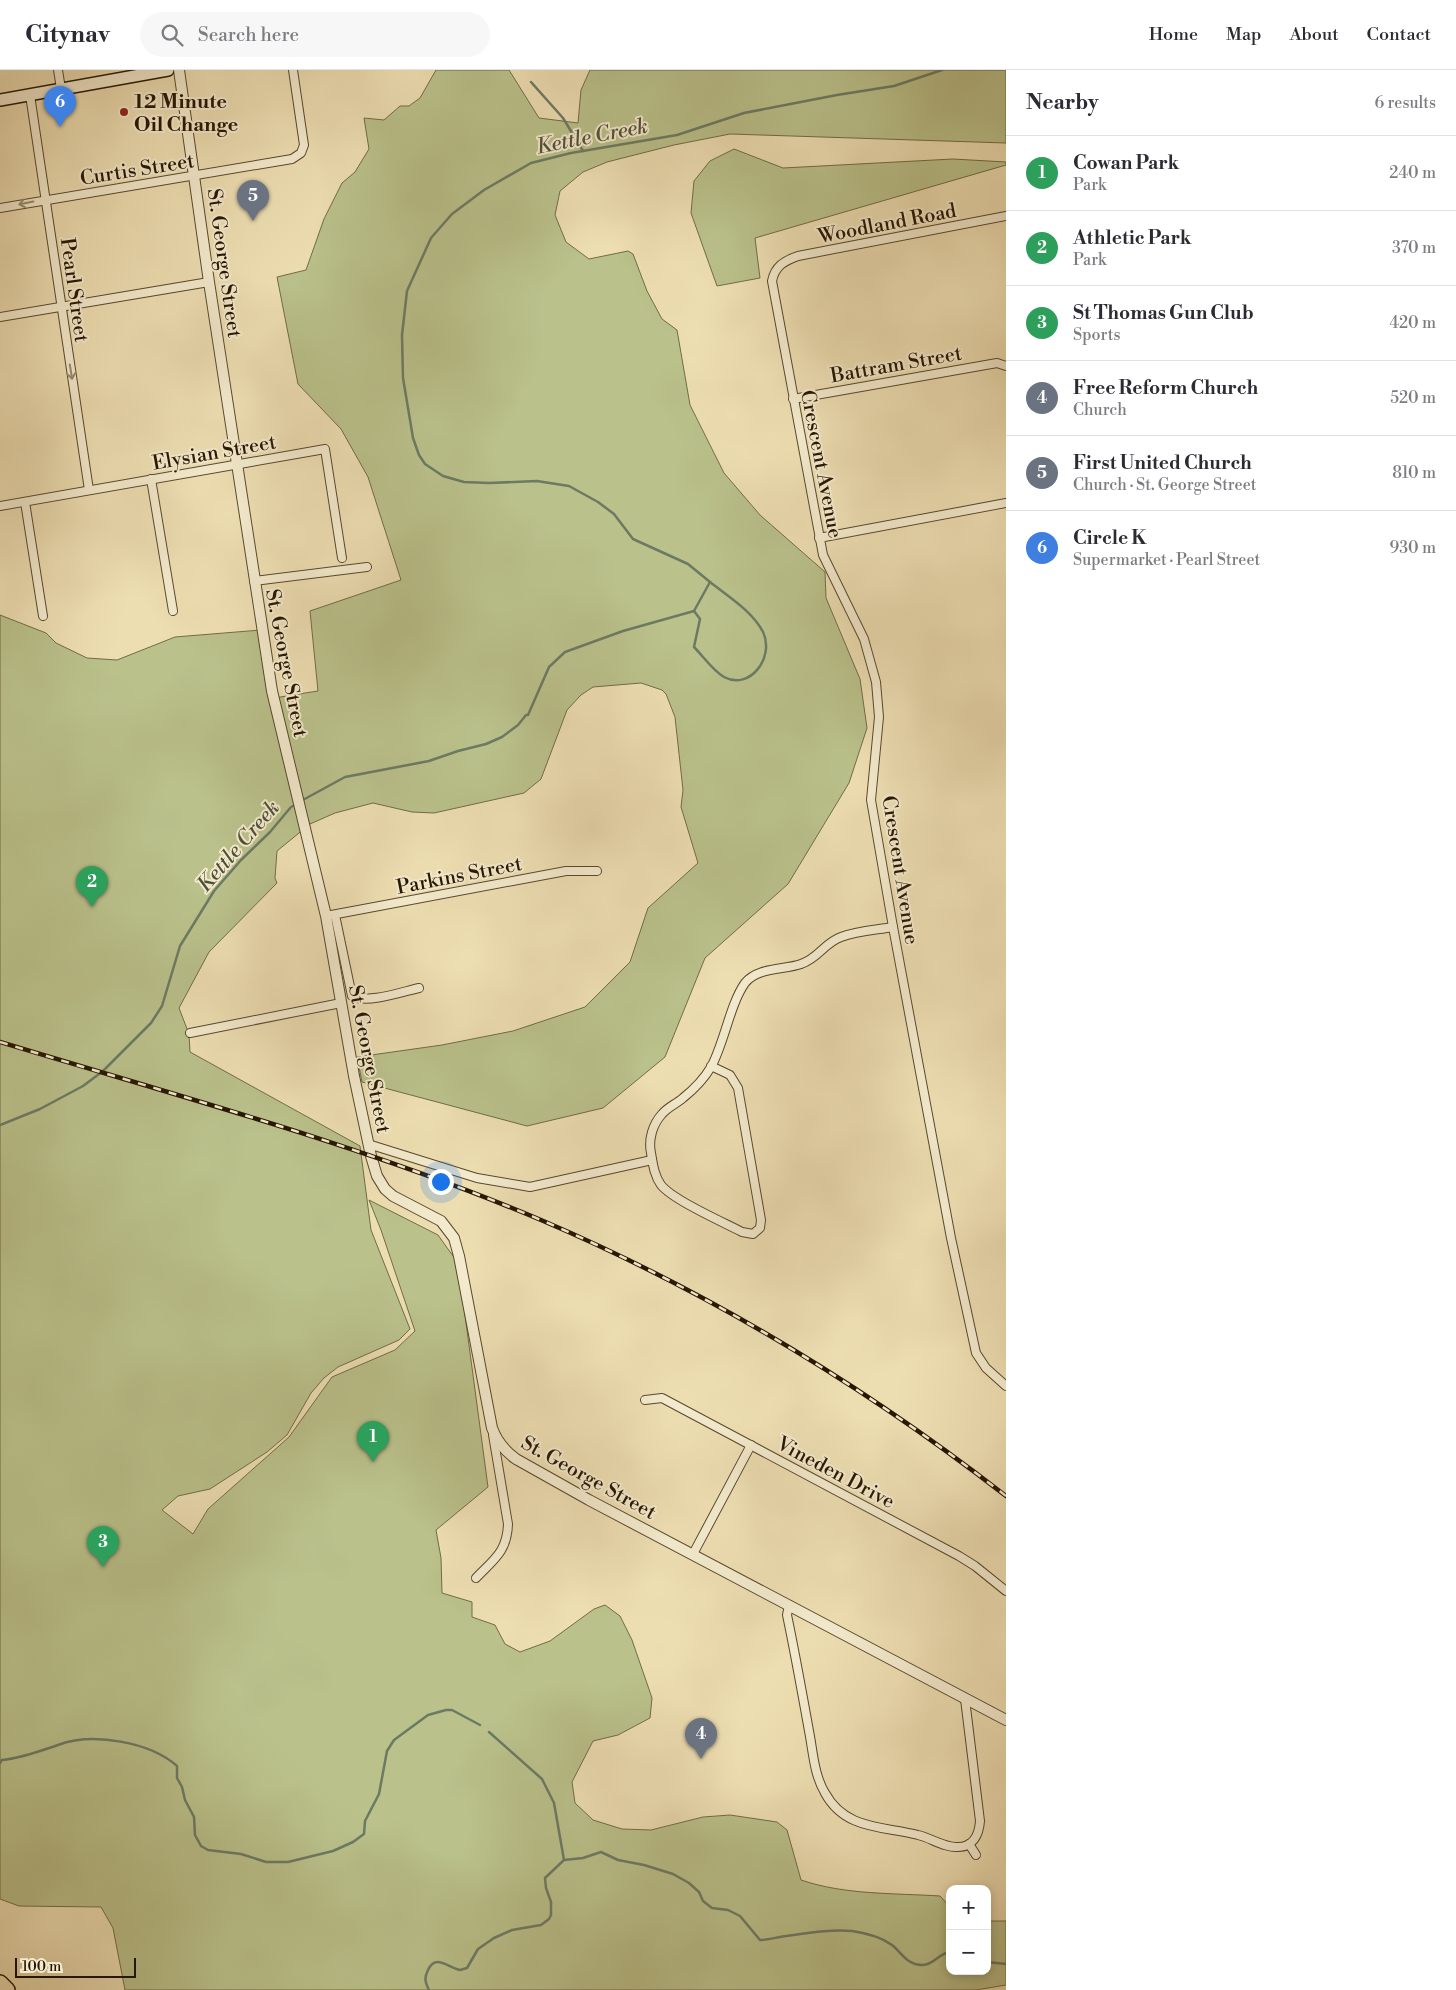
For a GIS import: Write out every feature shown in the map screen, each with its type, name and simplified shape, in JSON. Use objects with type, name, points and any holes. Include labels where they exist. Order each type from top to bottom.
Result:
[{"type":"highway","points":[[0,1983],[7,1990]]},
{"type":"main road","points":[[0,100],[168,70]]},
{"type":"street","points":[[58,70],[61,89]]},
{"type":"street","name":"St. George Street","points":[[179,70],[209,282],[272,691],[307,831],[331,915],[341,1003],[368,1144],[376,1173],[385,1189],[393,1196],[437,1218],[454,1238],[492,1428],[498,1443],[516,1459],[589,1500],[1006,1720]]},
{"type":"street","name":"Curtis Street","points":[[0,208],[292,159],[301,153],[304,145],[293,70]]},
{"type":"street","name":"Pearl Street","points":[[30,95],[89,490]]},
{"type":"street","name":"Woodland Road","points":[[778,267],[787,260],[798,256],[1006,216]]},
{"type":"street","name":"Crescent Avenue","points":[[778,267],[773,276],[772,286],[819,538],[825,561],[868,647],[876,682],[879,717],[871,800],[951,1238],[976,1353],[986,1368],[1006,1386]]},
{"type":"street","points":[[0,316],[209,282]]},
{"type":"street","name":"Battram Street","points":[[793,399],[996,362],[1005,366]]},
{"type":"street","name":"Elysian Street","points":[[0,506],[325,449],[342,558]]},
{"type":"street","points":[[151,479],[173,611]]},
{"type":"street","points":[[25,502],[43,616]]},
{"type":"street","points":[[819,538],[1006,503]]},
{"type":"street","points":[[254,581],[367,567]]},
{"type":"street","name":"Parkins Street","points":[[331,915],[566,871],[597,871]]},
{"type":"street","points":[[331,915],[352,996],[360,1000],[419,988]]},
{"type":"street","points":[[711,1066],[730,1075],[738,1088],[761,1220],[760,1228],[753,1234],[745,1234],[674,1196],[661,1185],[652,1160],[650,1141],[658,1118],[666,1109],[682,1100],[711,1066],[740,993],[749,979],[765,972],[796,966],[810,961],[820,954],[828,944],[842,936],[893,927]]},
{"type":"street","points":[[190,1033],[341,1003]]},
{"type":"street","points":[[368,1144],[477,1178],[530,1187],[652,1160]]},
{"type":"street","name":"Vineden Drive","points":[[645,1400],[662,1398],[751,1445],[960,1556],[1006,1591]]},
{"type":"street","points":[[476,1578],[502,1550],[508,1536],[508,1524],[492,1428]]},
{"type":"street","points":[[693,1554],[751,1445]]},
{"type":"street","points":[[789,1605],[787,1614],[821,1785],[830,1801],[846,1816],[862,1824],[918,1835],[957,1848],[968,1844],[976,1838],[980,1821],[965,1699]]},
{"type":"street","points":[[968,1844],[976,1855]]},
{"type":"green space","points":[[436,70],[509,70],[539,118],[578,123],[581,90],[590,70],[1006,70],[1006,143],[730,134],[674,145],[607,162],[583,172],[560,191],[555,215],[566,242],[589,259],[628,251],[633,254],[647,291],[662,319],[677,330],[690,405],[724,473],[760,515],[825,572],[826,598],[860,679],[867,728],[849,783],[788,884],[705,958],[665,1057],[603,1108],[527,1126],[362,1082],[357,1057],[442,1045],[513,1031],[585,1007],[630,962],[648,908],[698,863],[681,807],[683,790],[675,717],[666,694],[662,690],[641,683],[593,687],[581,695],[567,710],[541,779],[524,793],[434,813],[412,812],[373,803],[335,813],[310,824],[277,851],[275,878],[277,883],[209,952],[179,1008],[189,1034],[190,1052],[360,1146],[371,1230],[410,1329],[399,1340],[338,1367],[324,1378],[311,1393],[287,1435],[267,1452],[210,1489],[178,1496],[162,1510],[193,1534],[208,1509],[289,1437],[332,1377],[395,1350],[415,1331],[369,1200],[438,1235],[458,1263],[488,1487],[436,1530],[441,1558],[442,1593],[472,1602],[472,1617],[495,1625],[505,1644],[520,1652],[550,1641],[594,1609],[605,1605],[620,1616],[632,1640],[652,1698],[650,1718],[618,1735],[593,1741],[572,1782],[575,1803],[593,1820],[622,1829],[651,1830],[703,1817],[730,1815],[777,1822],[787,1830],[801,1880],[852,1891],[940,1896],[946,1903],[946,1975],[991,1975],[991,1921],[1006,1921],[1006,1985],[976,1990],[125,1990],[113,1928],[101,1907],[19,1906],[0,1899],[0,615],[46,633],[56,643],[87,658],[117,660],[175,637],[261,630],[274,698],[318,691],[310,611],[401,580],[368,477],[341,429],[298,384],[277,277],[306,270],[324,219],[342,183],[355,172],[369,149],[364,118],[384,120],[400,106],[409,106],[420,98]]},
{"type":"green space","points":[[734,149],[783,168],[953,159],[1006,162],[1006,165],[755,238],[760,278],[717,286],[691,213],[694,181],[710,161]]},
{"type":"waterway","name":"Kettle Creek","points":[[301,801],[345,777],[429,761],[486,744],[502,737],[528,715],[549,667],[565,652],[623,631],[694,611],[710,582],[688,564],[633,539],[614,514],[598,502],[569,486],[537,481],[464,482],[443,476],[425,464],[419,455],[413,438],[403,378],[402,335],[407,291],[431,238],[452,214],[484,190],[531,163],[571,153],[677,135],[744,113],[894,86],[942,70]]},
{"type":"waterway","points":[[531,82],[563,118],[583,151]]},
{"type":"waterway","name":"Kettle Creek","points":[[694,611],[700,619],[694,647],[724,677],[734,680],[751,676],[758,669],[766,652],[763,632],[753,617],[710,582]]},
{"type":"waterway","name":"Kettle Creek","points":[[0,1125],[40,1109],[83,1086],[103,1071],[151,1023],[162,1006],[180,946],[214,891],[291,807],[297,804]]},
{"type":"waterway","points":[[0,1763],[2,1760],[24,1756],[72,1741],[88,1739],[137,1745],[166,1758],[177,1766],[177,1778],[194,1817],[195,1835],[201,1846],[208,1850],[241,1854],[266,1862],[288,1862],[333,1851],[353,1842],[364,1834],[365,1821],[379,1794],[387,1751],[394,1740],[428,1715],[452,1710],[480,1725]]},
{"type":"waterway","points":[[489,1732],[542,1779],[554,1803],[564,1860]]},
{"type":"waterway","points":[[429,1990],[426,1975],[431,1965],[438,1962],[460,1970],[467,1968],[478,1949],[494,1938],[512,1930],[541,1925],[549,1919],[551,1915],[551,1902],[545,1878],[564,1860],[583,1858],[601,1852],[618,1860],[644,1865],[673,1874],[689,1883],[699,1892],[703,1901],[712,1908],[728,1910],[740,1916],[760,1940],[819,1932],[852,1931],[868,1934],[883,1940],[892,1945],[909,1961],[918,1965],[927,1964],[946,1953]]},
{"type":"waterway","points":[[991,1962],[1006,1964]]},
{"type":"railway","points":[[0,1042],[341,1146],[475,1193],[541,1220],[664,1278],[783,1343],[897,1416],[1006,1496]]},
{"type":"place","name":"12 Minute Oil Change","points":[[124,112]]},
{"type":"place","name":"Circle K","points":[[60,127]]},
{"type":"place","name":"First United Church","points":[[253,221]]},
{"type":"place","name":"Athletic Park","points":[[92,907]]},
{"type":"place","name":"Cowan Park","points":[[373,1462]]},
{"type":"place","name":"St Thomas Gun Club","points":[[103,1567]]},
{"type":"place","name":"Free Reform Church","points":[[701,1759]]}]
